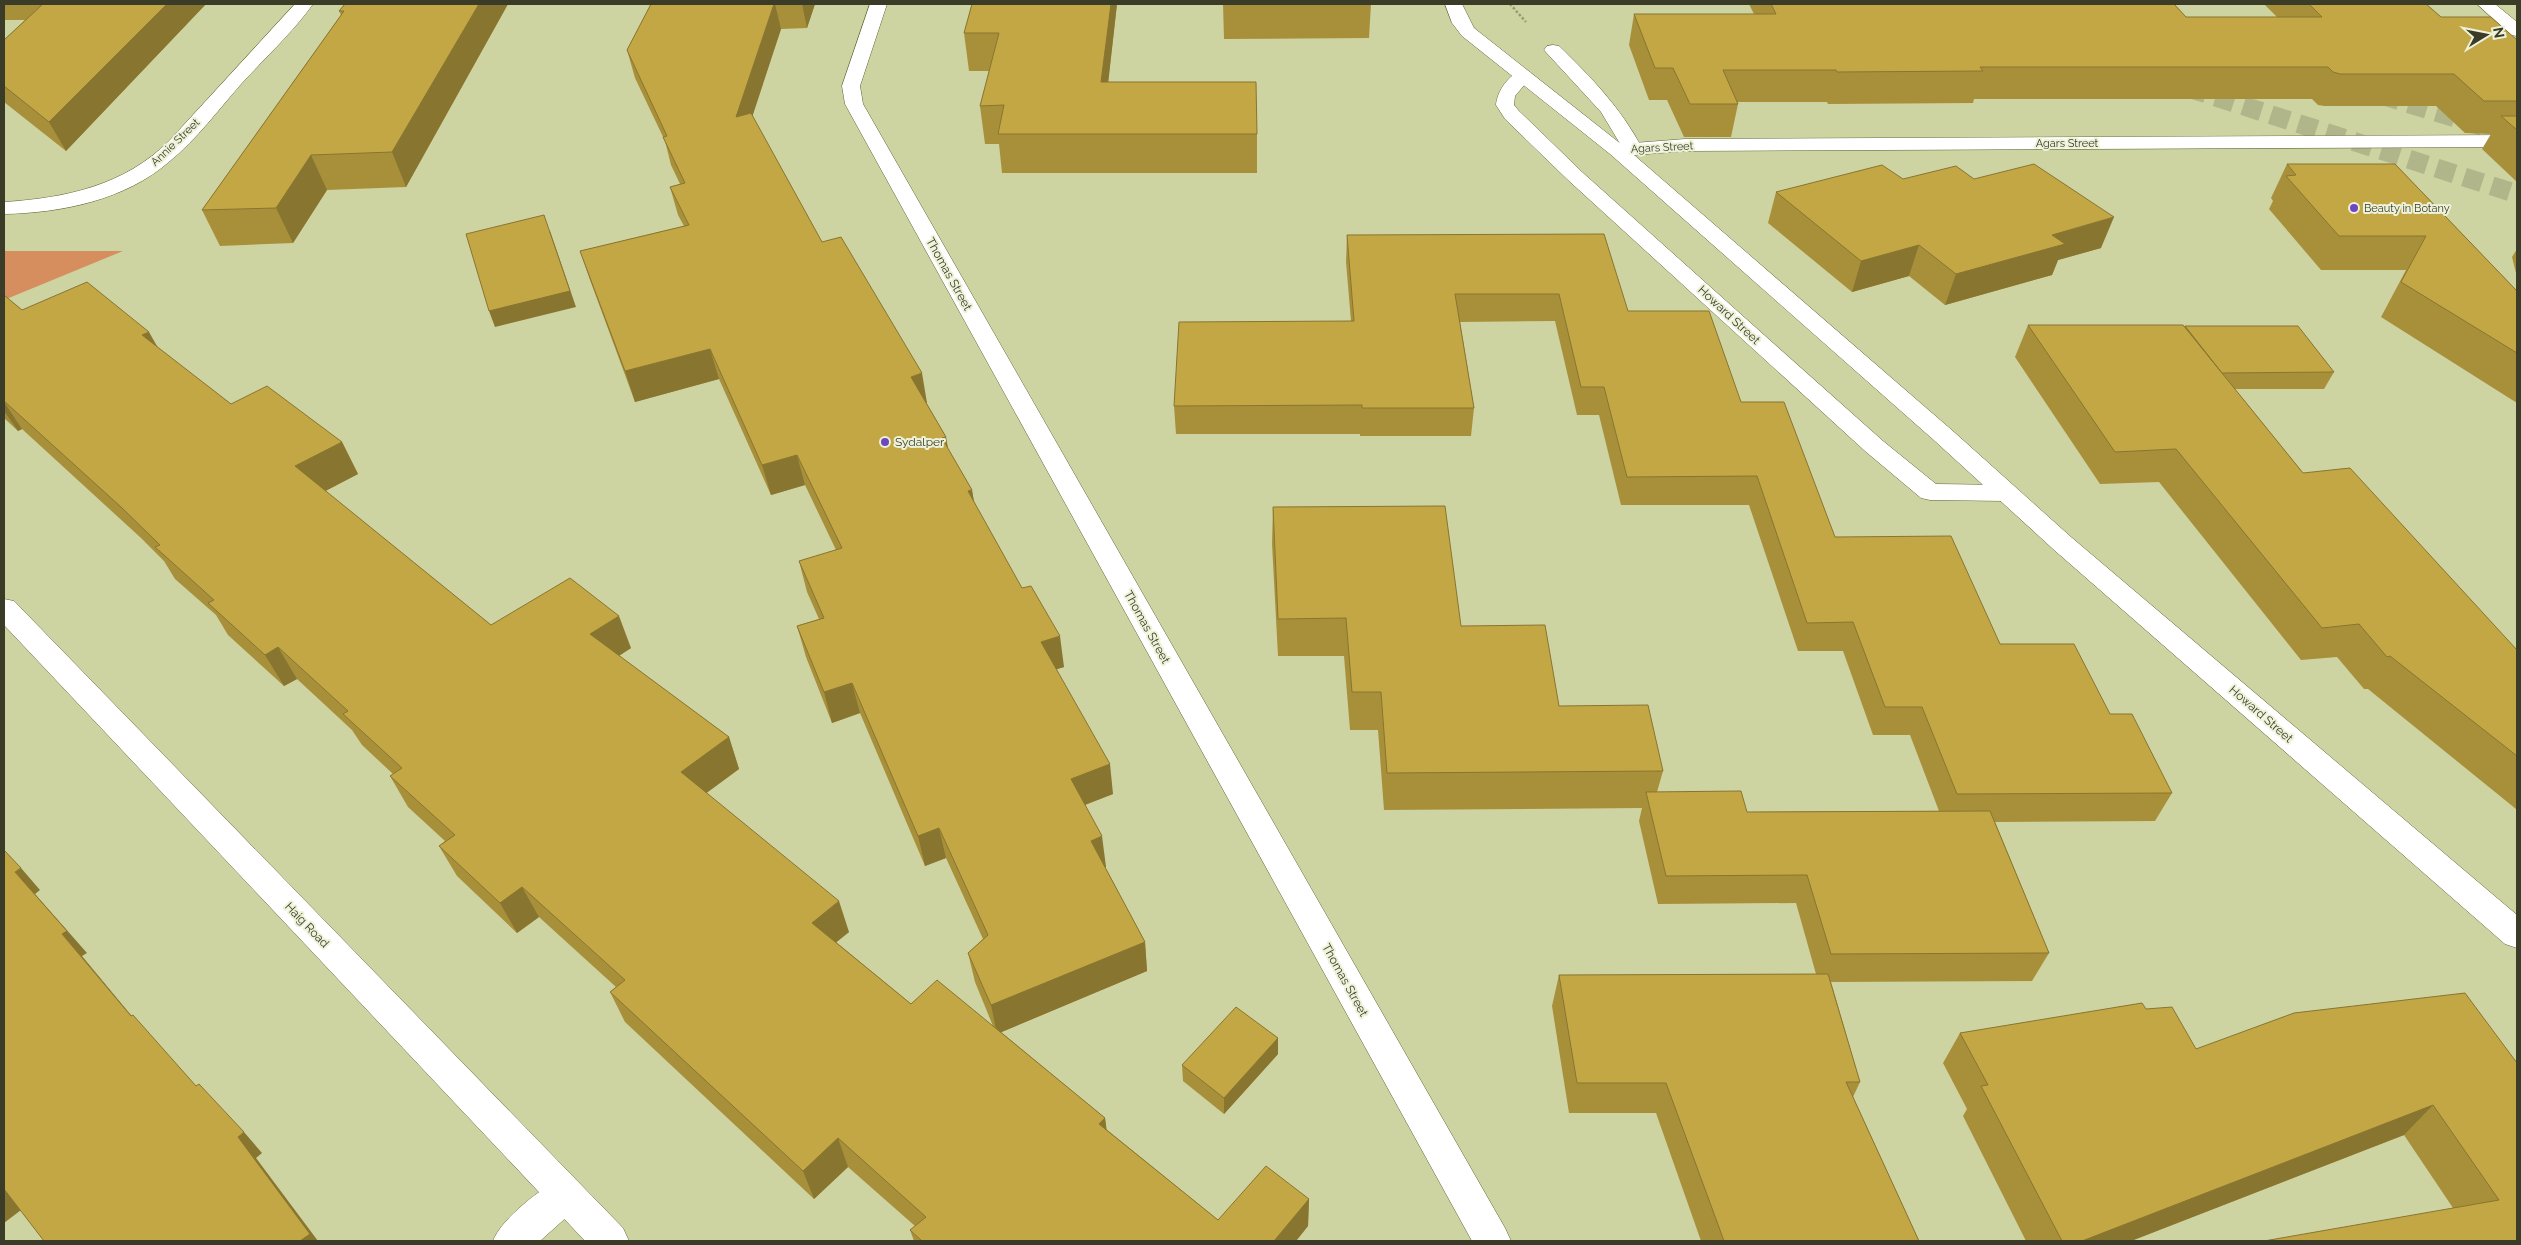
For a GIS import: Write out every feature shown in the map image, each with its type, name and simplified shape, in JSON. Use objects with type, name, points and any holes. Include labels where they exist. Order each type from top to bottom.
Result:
[{"type":"street","name":"Annie Street","points":[[4,208],[34,206],[83,197],[125,182],[152,166],[176,145],[304,4]]},
{"type":"street","name":"Thomas Street","points":[[878,4],[851,86],[854,104],[1492,1241]]},
{"type":"street","name":"Howard Street","points":[[1454,4],[1465,29],[1524,76],[1625,149],[2006,493],[2517,934]]},
{"type":"street","points":[[2485,4],[2516,29]]},
{"type":"street","points":[[1552,50],[1605,102],[1620,123],[1625,149]]},
{"type":"street","name":"Howard Street","points":[[1524,76],[1506,95],[1505,105],[1512,114],[1575,176],[1874,446],[1930,492],[2006,493]]},
{"type":"street","name":"Agars Street","points":[[1625,149],[1684,145],[2517,140]]},
{"type":"street","name":"Haig Road","points":[[4,608],[610,1241]]},
{"type":"street","points":[[512,1241],[565,1195]]},
{"type":"shaded area","points":[[4,251],[123,251],[4,300]]},
{"type":"building","points":[[43,4],[167,4],[49,122],[4,86],[4,40]]},
{"type":"building","points":[[345,4],[479,4],[392,152],[311,155],[276,208],[202,210],[344,11],[339,11]]},
{"type":"building","points":[[651,4],[774,4],[736,117],[751,113],[822,242],[841,237],[922,373],[911,377],[946,437],[942,438],[972,490],[968,491],[1022,588],[1031,586],[1060,636],[1041,642],[1110,764],[1071,779],[1102,836],[1091,841],[1145,942],[991,1005],[968,953],[988,935],[939,828],[918,836],[852,683],[824,692],[797,626],[824,618],[799,561],[842,548],[797,455],[762,465],[710,349],[625,371],[580,251],[689,225],[670,187],[685,183],[663,137],[667,136],[627,50]]},
{"type":"building","points":[[972,4],[1111,4],[1101,82],[1256,82],[1257,134],[998,134],[1004,105],[980,106],[999,33],[964,33]]},
{"type":"building","points":[[1771,4],[2174,4],[2186,17],[2322,17],[2309,4],[2426,4],[2441,17],[2491,17],[2517,40],[2517,101],[2484,101],[2454,74],[2340,74],[2333,72],[2328,67],[1980,67],[1983,71],[1837,72],[1836,70],[1723,70],[1738,104],[1690,104],[1673,68],[1655,68],[1634,14],[1776,14]]},
{"type":"building","points":[[2501,116],[2517,116],[2517,130]]},
{"type":"building","points":[[2034,164],[2114,217],[2052,235],[2065,244],[1956,274],[1919,245],[1861,261],[1776,192],[1882,165],[1903,179],[1956,166],[1974,179]]},
{"type":"building","points":[[2287,164],[2395,164],[2517,291],[2517,353],[2401,282],[2426,236],[2339,236],[2286,176],[2296,175]]},
{"type":"building","points":[[544,215],[570,291],[489,311],[466,234]]},
{"type":"building","points":[[1604,234],[1628,311],[1709,311],[1741,402],[1784,402],[1835,537],[1951,536],[2000,644],[2074,644],[2110,714],[2132,714],[2172,793],[1957,794],[1922,707],[1885,707],[1853,622],[1807,623],[1757,476],[1627,477],[1604,387],[1581,387],[1559,294],[1455,294],[1474,408],[1362,408],[1362,405],[1174,406],[1179,322],[1354,321],[1347,235]]},
{"type":"building","points":[[87,282],[149,332],[142,335],[231,404],[267,386],[342,442],[295,466],[491,625],[570,578],[619,616],[590,634],[729,737],[681,772],[839,901],[812,923],[911,1004],[937,980],[1105,1118],[1099,1124],[1218,1220],[1266,1166],[1309,1199],[1274,1241],[922,1241],[910,1230],[926,1217],[838,1138],[803,1171],[610,992],[625,980],[522,887],[500,903],[439,846],[455,835],[390,776],[402,768],[343,714],[348,711],[278,647],[265,655],[208,603],[214,600],[155,547],[160,545],[121,507],[4,401],[4,295],[22,310]]},
{"type":"building","points":[[2028,325],[2183,325],[2303,473],[2350,468],[2517,650],[2517,756],[2390,656],[2387,657],[2359,624],[2322,628],[2176,449],[2115,452]]},
{"type":"building","points":[[2185,326],[2298,326],[2334,372],[2222,373]]},
{"type":"building","points":[[1445,506],[1461,626],[1545,625],[1559,706],[1648,705],[1663,771],[1387,773],[1381,692],[1352,692],[1346,618],[1278,619],[1273,507]]},
{"type":"building","points":[[1741,791],[1747,812],[1990,811],[2049,953],[1831,954],[1807,875],[1666,876],[1646,792]]},
{"type":"building","points":[[4,850],[21,868],[15,872],[67,931],[62,934],[131,1016],[133,1015],[196,1086],[199,1084],[244,1132],[238,1137],[310,1234],[300,1241],[44,1241],[4,1189]]},
{"type":"building","points":[[1828,974],[1860,1082],[1846,1082],[1919,1241],[1724,1241],[1666,1083],[1577,1083],[1559,975]]},
{"type":"building","points":[[2465,993],[2517,1063],[2517,1241],[2264,1241],[2499,1200],[2433,1105],[2082,1241],[2062,1241],[1981,1086],[1988,1085],[1960,1033],[2142,1003],[2146,1009],[2172,1007],[2196,1049],[2294,1013]]},
{"type":"building","points":[[1236,1007],[1278,1038],[1224,1098],[1182,1065]]},
{"type":"tunnel","points":[[2188,88],[2517,194]]},
{"type":"tunnel","points":[[2381,95],[2517,137]]},
{"type":"place","name":"Beauty in Botany","points":[[2354,208]]},
{"type":"place","name":"Sydalper","points":[[885,442]]}]
